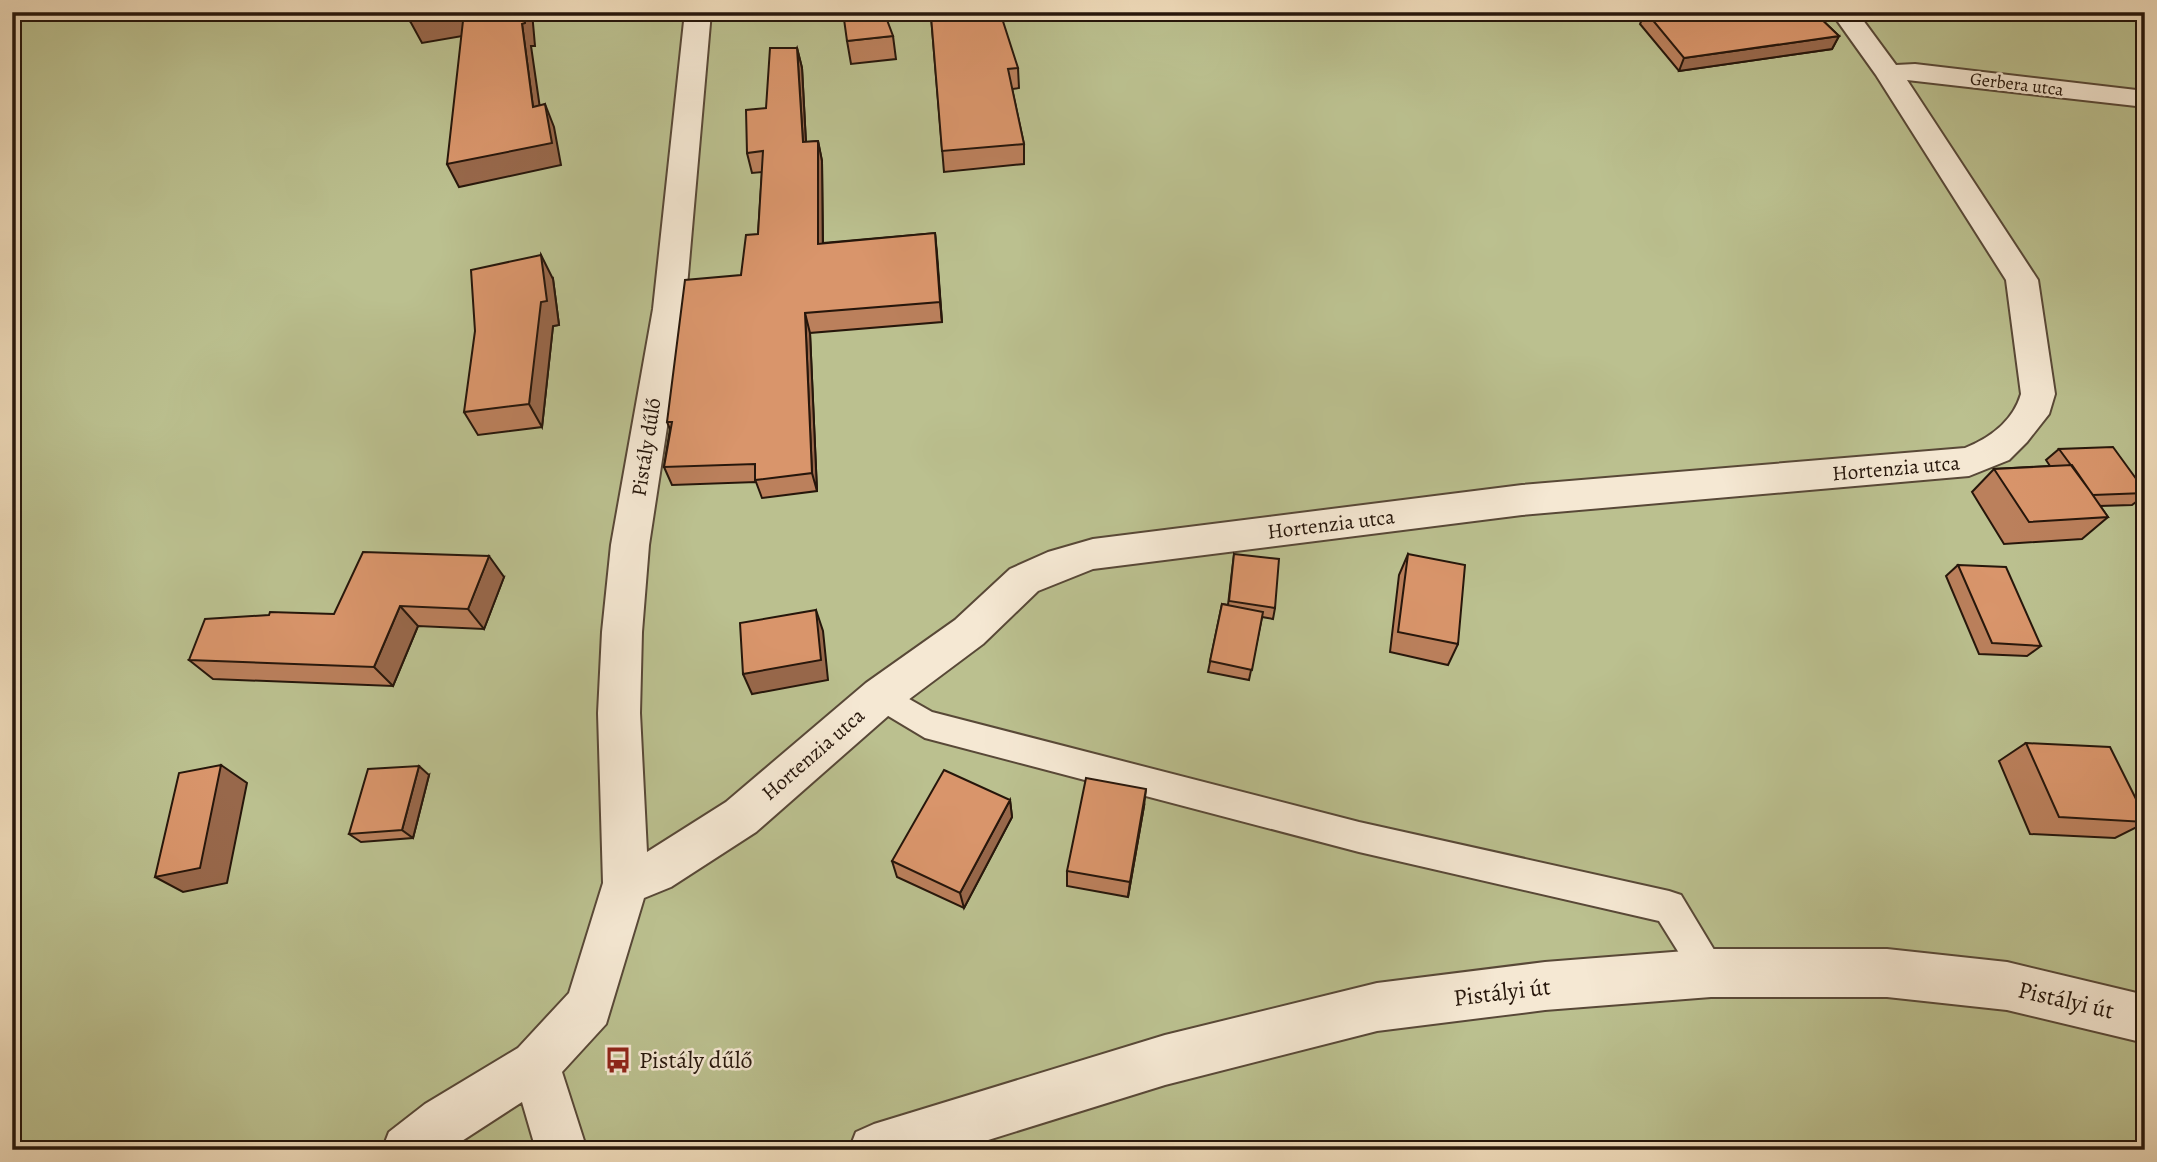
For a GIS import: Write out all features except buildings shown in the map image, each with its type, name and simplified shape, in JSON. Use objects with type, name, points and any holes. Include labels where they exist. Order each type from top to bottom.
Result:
[{"type":"street","name":"Pistály dűlő","points":[[626,883],[619,713],[621,632],[631,545],[669,309],[698,12]]},
{"type":"street","name":"Hortenzia utca","points":[[626,883],[655,872],[741,817],[881,696],[969,632],[1024,580],[1061,564],[1094,554],[1522,500],[1969,462],[1996,450],[2032,414],[2038,394],[2022,280],[2011,259],[1888,73],[1844,12]]},
{"type":"street","name":"Gerbera utca","points":[[1888,73],[1915,72],[2145,99]]},
{"type":"street","points":[[407,1150],[443,1122],[535,1065],[589,1007],[626,883]]},
{"type":"street","name":"Pistályi út","points":[[874,1150],[1166,1060],[1377,1007],[1545,986],[1711,974],[1887,974],[2007,986],[2145,1019]]},
{"type":"street","points":[[535,1065],[562,1150]]},
{"type":"lane","points":[[881,696],[925,723],[1359,837],[1669,907],[1711,974]]},
{"type":"green space","points":[[12,12],[2145,12],[2145,1150],[12,1150]]},
{"type":"place","name":"Pistály dűlő","points":[[618,1060]]}]
